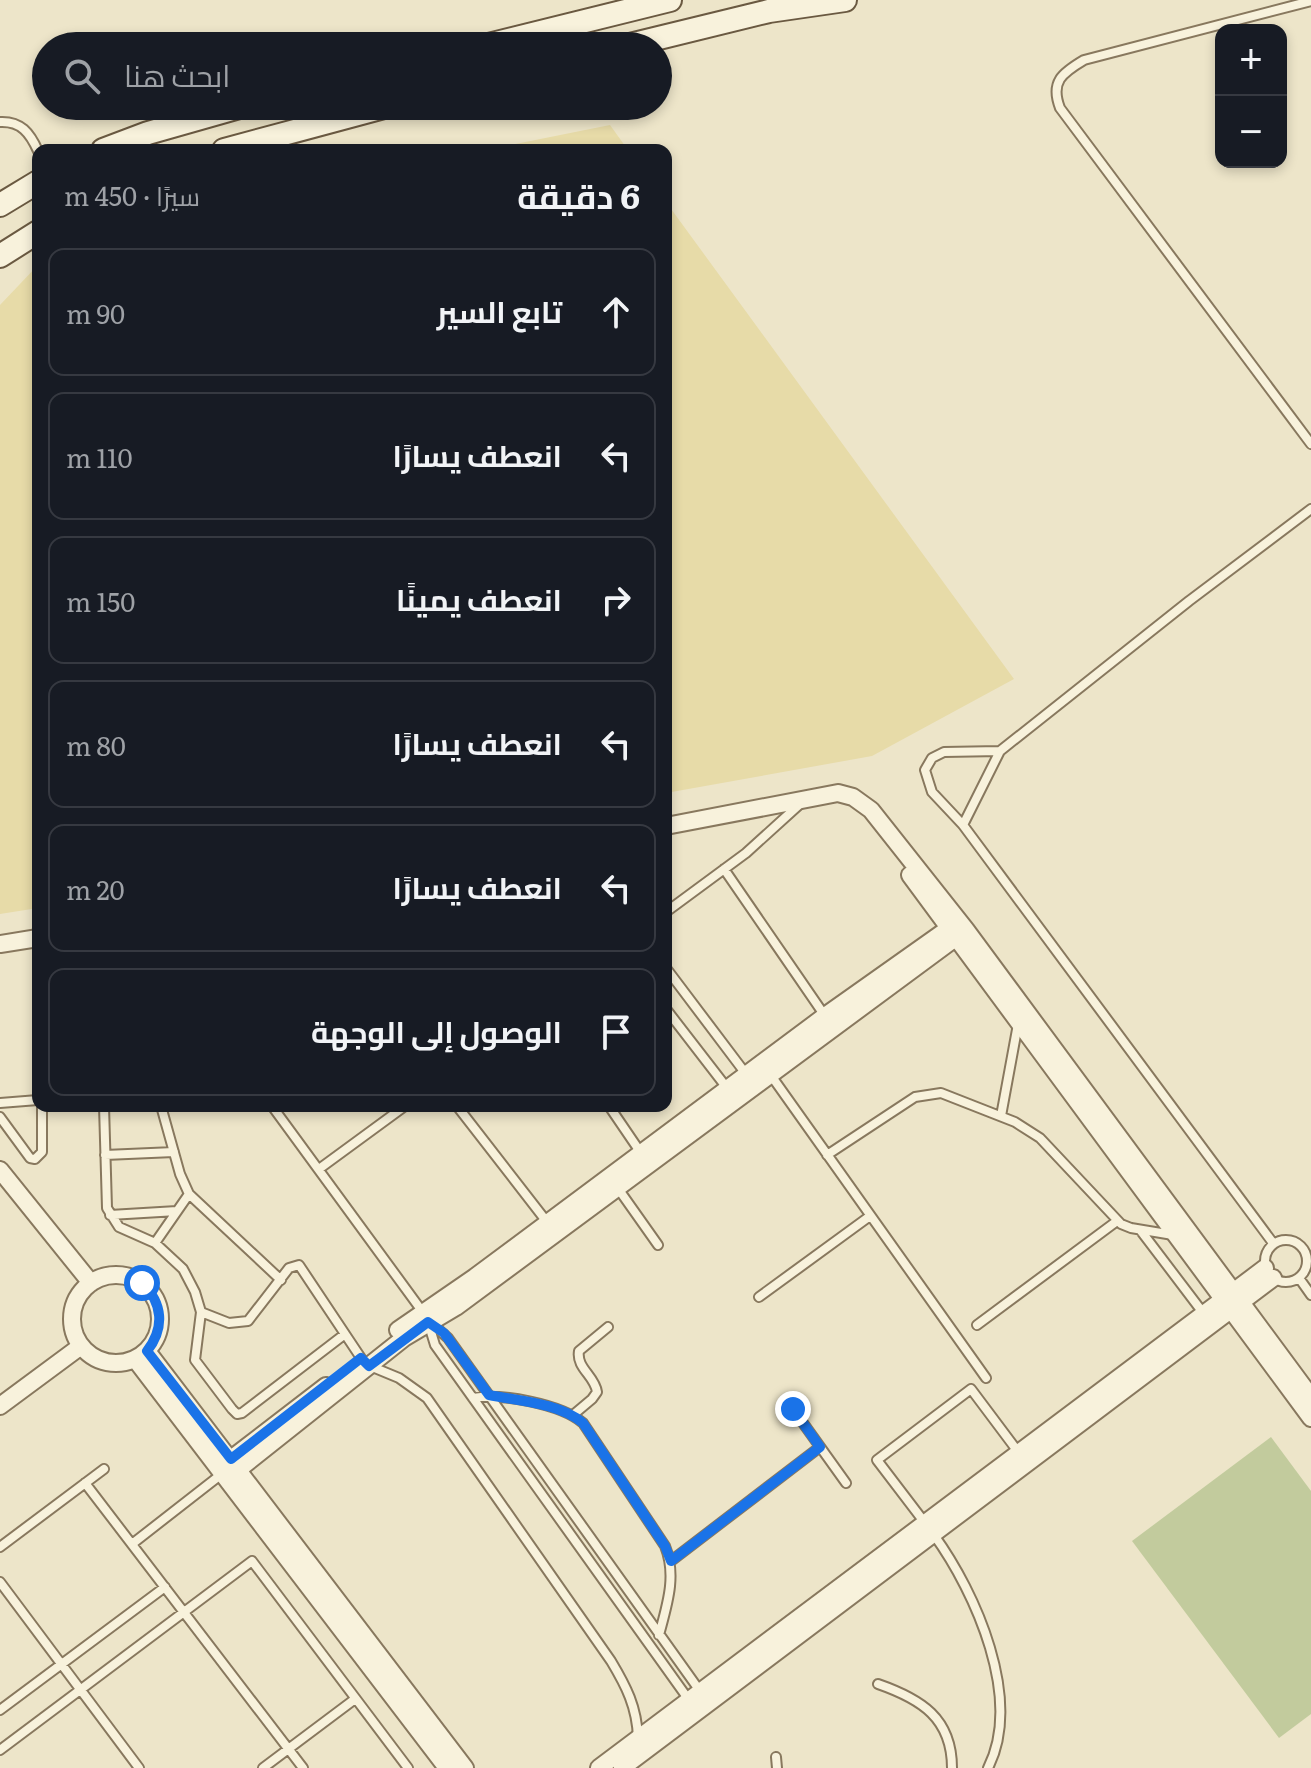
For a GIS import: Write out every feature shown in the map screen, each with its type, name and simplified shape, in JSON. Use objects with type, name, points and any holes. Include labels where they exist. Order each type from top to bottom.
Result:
[{"type":"street","points":[[541,32],[670,0]]},
{"type":"street","points":[[672,35],[769,11],[845,0]]},
{"type":"street","points":[[120,144],[191,120]]},
{"type":"street","points":[[246,144],[336,120]]},
{"type":"street","points":[[0,205],[32,186]]},
{"type":"street","points":[[0,256],[32,236]]},
{"type":"street","points":[[672,825],[838,793],[853,797],[877,817],[1185,1237],[1311,1397]]},
{"type":"street","points":[[551,1227],[958,929]]},
{"type":"street","points":[[958,929],[1018,1023],[1185,1237]]},
{"type":"street","points":[[0,944],[32,939]]},
{"type":"street","points":[[231,1467],[475,1277],[616,1186],[644,1158],[727,1088],[750,1080]]},
{"type":"street","points":[[0,1171],[91,1283]]},
{"type":"street","points":[[599,1768],[639,1747],[1269,1273]]},
{"type":"street","points":[[122,1275],[142,1283],[150,1291],[156,1300],[160,1321],[154,1342],[141,1355],[118,1364],[101,1361],[81,1346],[73,1330],[73,1312],[79,1296],[91,1283],[100,1278],[122,1275]]},
{"type":"street","points":[[1023,1459],[1204,1314],[1233,1301]]},
{"type":"street","points":[[1233,1301],[1311,1418]]},
{"type":"street","points":[[0,1406],[81,1346]]},
{"type":"street","points":[[141,1355],[465,1768]]},
{"type":"street","points":[[231,1467],[447,1768]]},
{"type":"street","points":[[622,1768],[639,1747]]},
{"type":"lane","points":[[1311,1],[1084,60],[1060,78],[1055,93],[1060,108],[1311,444]]},
{"type":"lane","points":[[0,122],[24,128],[34,144]]},
{"type":"lane","points":[[963,825],[1000,751],[1311,509]]},
{"type":"lane","points":[[1000,751],[944,752],[932,758],[925,770],[932,792],[963,825],[1273,1243]]},
{"type":"lane","points":[[672,908],[767,836],[807,798]]},
{"type":"lane","points":[[724,869],[829,1021]]},
{"type":"lane","points":[[672,976],[750,1080]]},
{"type":"lane","points":[[672,1017],[727,1088]]},
{"type":"lane","points":[[1001,1116],[1018,1023]]},
{"type":"lane","points":[[765,1068],[986,1378]]},
{"type":"lane","points":[[827,1155],[924,1094],[949,1095],[1028,1130],[1052,1148],[1117,1221],[1126,1227],[1185,1237]]},
{"type":"lane","points":[[0,1103],[32,1100]]},
{"type":"lane","points":[[0,1117],[30,1158],[35,1159],[42,1152],[42,1112]]},
{"type":"lane","points":[[104,1112],[105,1201],[110,1215],[126,1231],[155,1243],[183,1269],[201,1312],[195,1353],[197,1367],[237,1414],[345,1334]]},
{"type":"lane","points":[[163,1112],[189,1194],[281,1280]]},
{"type":"lane","points":[[276,1112],[425,1316],[444,1333],[489,1395],[659,1634],[699,1702]]},
{"type":"lane","points":[[319,1169],[397,1112]]},
{"type":"lane","points":[[462,1112],[551,1227]]},
{"type":"lane","points":[[613,1112],[644,1158]]},
{"type":"lane","points":[[105,1155],[174,1152]]},
{"type":"lane","points":[[616,1186],[658,1245]]},
{"type":"lane","points":[[155,1243],[189,1194]]},
{"type":"lane","points":[[110,1215],[177,1211]]},
{"type":"lane","points":[[759,1297],[870,1216]]},
{"type":"lane","points":[[977,1325],[1117,1221]]},
{"type":"lane","points":[[1140,1230],[1204,1314]]},
{"type":"lane","points":[[1292,1240],[1303,1248],[1306,1267],[1299,1278],[1286,1282],[1269,1273],[1265,1254],[1273,1243],[1292,1240]]},
{"type":"lane","points":[[201,1312],[229,1323],[242,1324],[253,1317],[292,1266],[302,1268],[365,1362],[399,1378],[427,1398],[611,1661],[628,1690],[637,1716],[639,1747]]},
{"type":"lane","points":[[1299,1278],[1311,1295]]},
{"type":"lane","points":[[425,1316],[435,1345],[652,1649],[699,1702]]},
{"type":"lane","points":[[573,1415],[597,1392],[595,1383],[578,1361],[579,1351],[608,1327]]},
{"type":"lane","points":[[988,1768],[995,1754],[1002,1717],[1000,1690],[973,1605],[945,1550],[877,1460],[971,1389],[1023,1459]]},
{"type":"lane","points":[[473,1398],[489,1395],[573,1415],[583,1423],[665,1546],[671,1561],[670,1589],[652,1649]]},
{"type":"lane","points":[[793,1409],[846,1483]]},
{"type":"lane","points":[[671,1561],[820,1447]]},
{"type":"lane","points":[[132,1544],[231,1467]]},
{"type":"lane","points":[[0,1547],[104,1469]]},
{"type":"lane","points":[[85,1483],[303,1768]]},
{"type":"lane","points":[[0,1750],[252,1561],[408,1768]]},
{"type":"lane","points":[[0,1582],[139,1768]]},
{"type":"lane","points":[[0,1710],[165,1587]]},
{"type":"lane","points":[[878,1684],[907,1694],[927,1708],[944,1728],[952,1751],[952,1768]]},
{"type":"lane","points":[[263,1768],[355,1699]]},
{"type":"lane","points":[[776,1757],[777,1768]]},
{"type":"green space","points":[[1271,1437],[1311,1491],[1311,1714],[1279,1738],[1132,1541]]},
{"type":"sand","points":[[610,125],[624,144],[515,144]]},
{"type":"sand","points":[[672,210],[1014,679],[872,756],[672,792]]},
{"type":"sand","points":[[32,271],[32,909],[0,914],[0,305]]},
{"type":"route","points":[[142,1283],[156,1300],[160,1321],[154,1342],[147,1351],[231,1459],[361,1358],[369,1366],[428,1322],[444,1333],[489,1395],[561,1410],[583,1423],[665,1546],[671,1561],[820,1447],[793,1409]]}]
